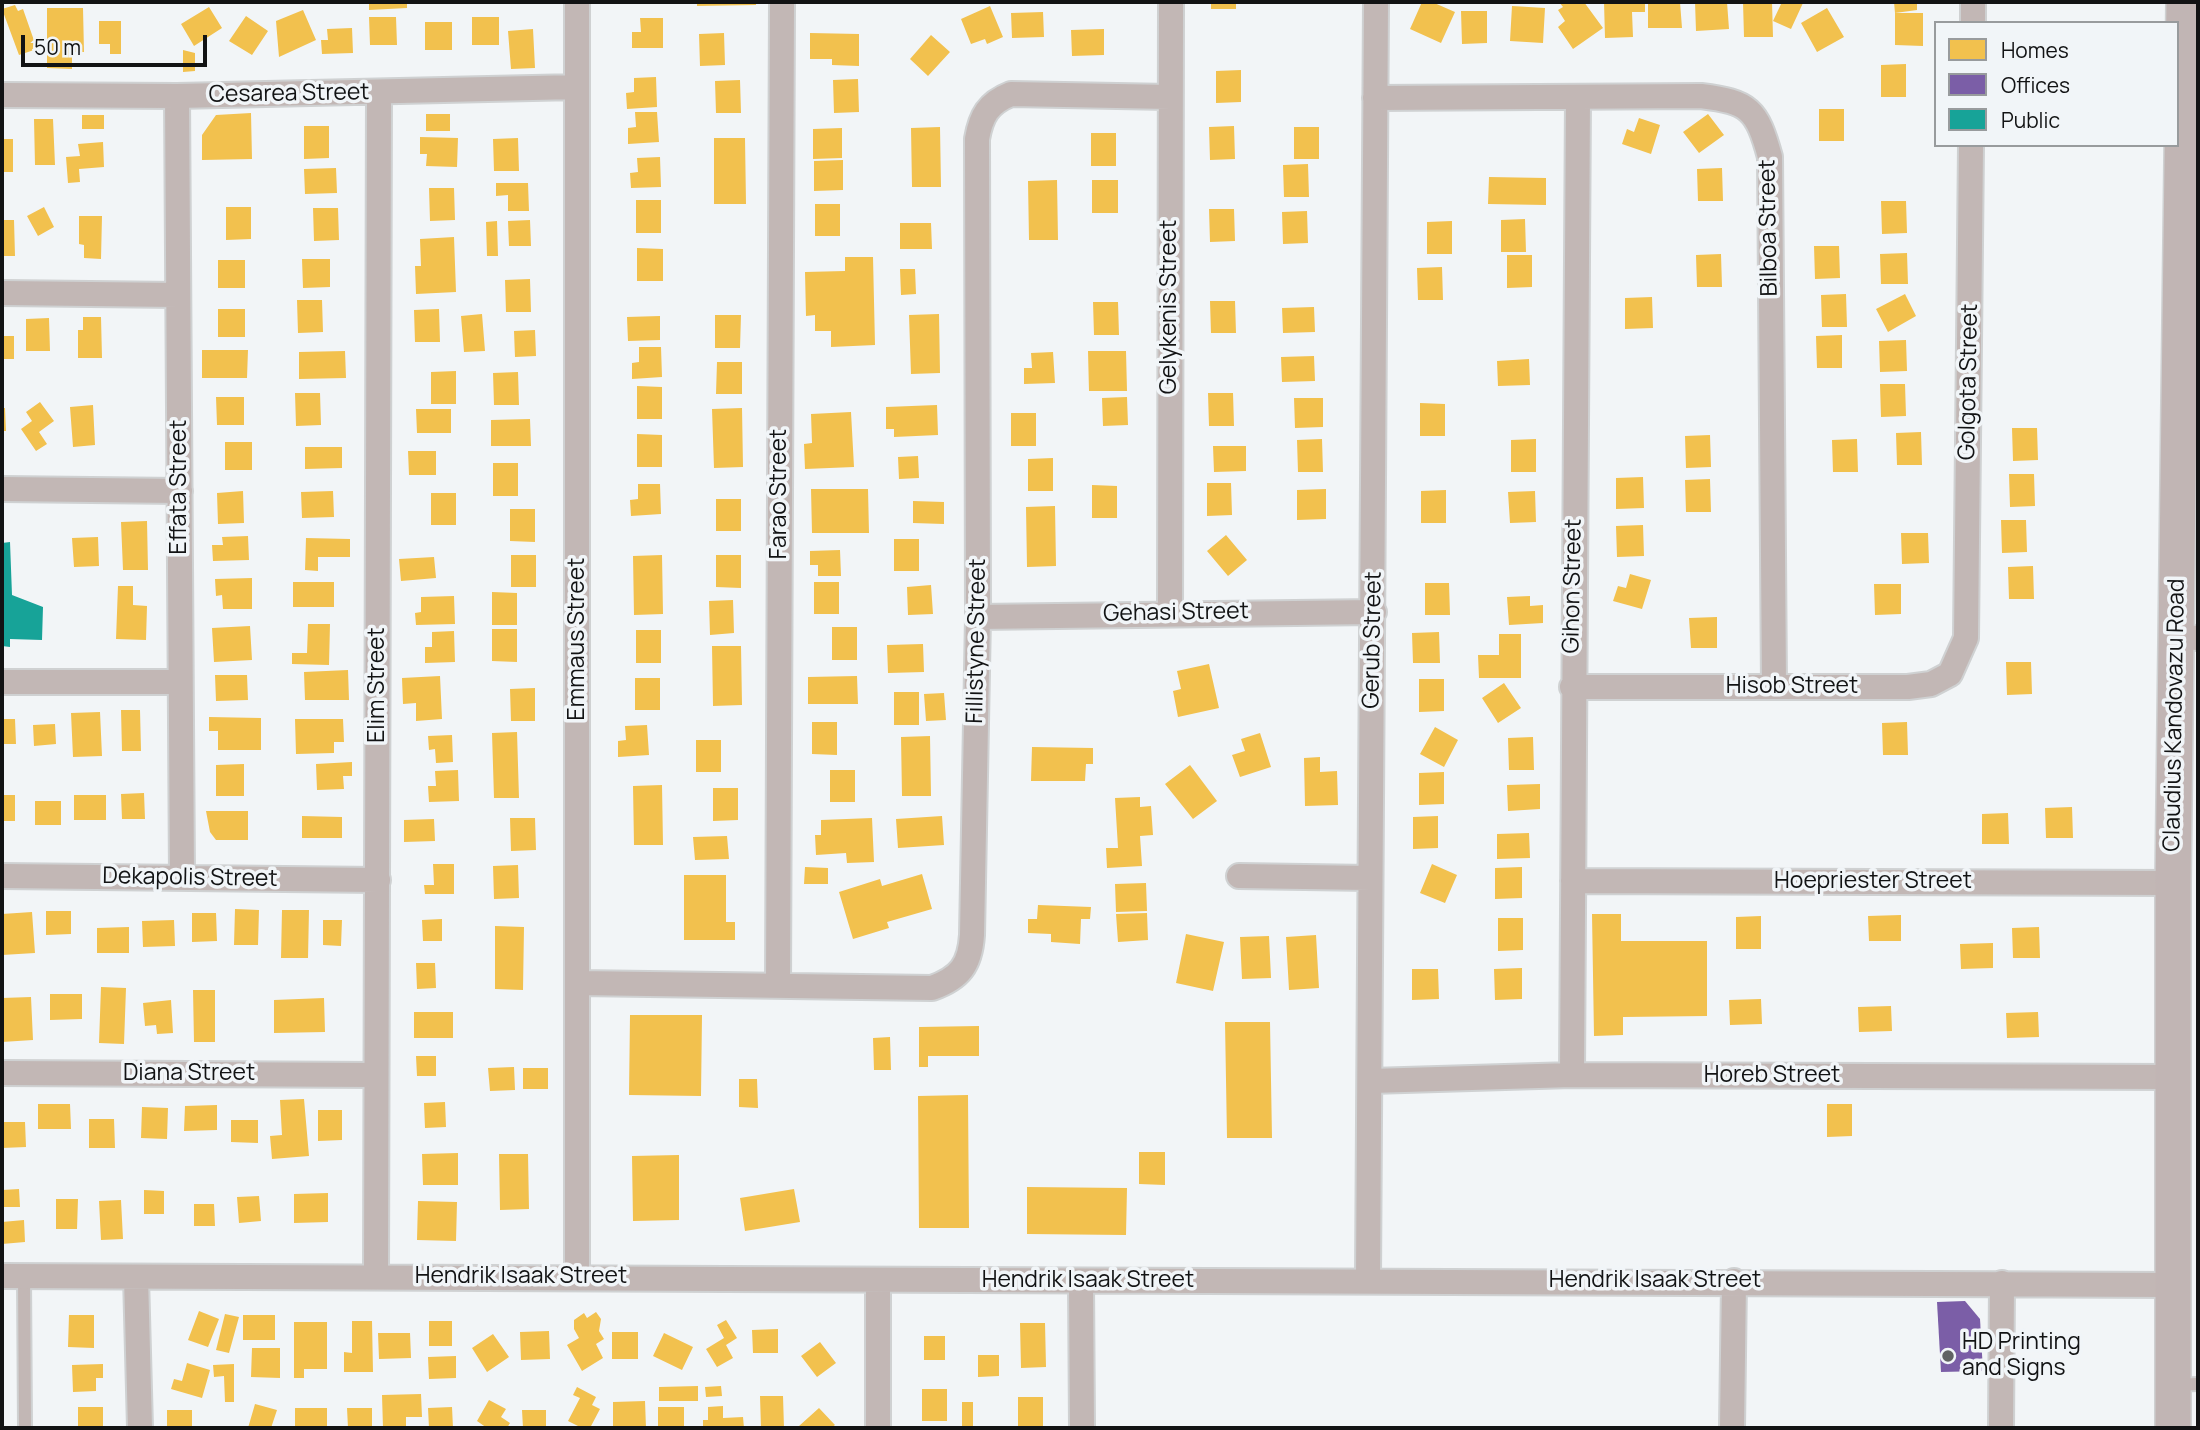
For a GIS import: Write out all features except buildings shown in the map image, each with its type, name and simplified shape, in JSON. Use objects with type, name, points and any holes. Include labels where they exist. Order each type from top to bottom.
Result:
[{"type":"street","name":"Emmaus Street","points":[[577,2],[577,1277]]},
{"type":"street","name":"Farao Street","points":[[778,986],[782,2]]},
{"type":"street","name":"Gelykenis Street","points":[[1170,613],[1171,2]]},
{"type":"street","name":"Gerub Street","points":[[1368,1279],[1376,2]]},
{"type":"street","points":[[1973,2],[1973,21]]},
{"type":"street","name":"Claudius Kandovazu Road","points":[[2173,1428],[2186,1385],[2173,1285],[2174,758],[2188,637],[2179,387],[2184,2]]},
{"type":"street","name":"Cesarea Street","points":[[2,95],[177,96],[577,87]]},
{"type":"street","name":"Elim Street","points":[[376,1276],[379,93]]},
{"type":"street","name":"Fillistyne Street","points":[[578,983],[932,988],[951,981],[964,970],[971,953],[972,935],[978,617],[976,139],[979,124],[995,100],[1011,94],[1170,97]]},
{"type":"street","name":"Effata Street","points":[[177,96],[182,877]]},
{"type":"street","name":"Bilboa Street","points":[[1375,98],[1701,96],[1731,100],[1749,108],[1761,127],[1770,157],[1774,686]]},
{"type":"street","name":"Gihon Street","points":[[1572,1075],[1572,687],[1578,97]]},
{"type":"street","name":"Golgota Street","points":[[1966,618],[1972,147]]},
{"type":"street","points":[[2,293],[178,295]]},
{"type":"street","points":[[2179,387],[2191,558],[2198,579]]},
{"type":"street","points":[[2,489],[180,491]]},
{"type":"street","name":"Gehasi Street","points":[[978,617],[1374,612]]},
{"type":"street","name":"Hisob Street","points":[[1572,687],[1908,687],[1931,684],[1950,674],[1960,659],[1966,638],[1966,618]]},
{"type":"street","points":[[2,682],[180,682]]},
{"type":"street","points":[[2174,758],[2198,717]]},
{"type":"street","name":"Dekapolis Street","points":[[2,876],[378,880]]},
{"type":"street","points":[[1239,877],[1370,878]]},
{"type":"street","name":"Hoepriester Street","points":[[1573,881],[2173,883]]},
{"type":"street","name":"Diana Street","points":[[2,1073],[376,1075]]},
{"type":"street","name":"Horeb Street","points":[[1371,1081],[1572,1075],[2173,1077]]},
{"type":"street","name":"Hendrik Isaak Street","points":[[13,1276],[577,1277],[1081,1282],[1368,1279],[2173,1285]]},
{"type":"street","points":[[136,1277],[140,1428]]},
{"type":"street","points":[[878,1280],[878,1428]]},
{"type":"street","points":[[1732,1428],[1734,1281]]},
{"type":"street","points":[[1081,1282],[1082,1428]]},
{"type":"street","points":[[2001,1428],[2002,1283]]},
{"type":"lane","points":[[13,1276],[25,1428]]},
{"type":"place","name":"HD Printing and Signs","points":[[1948,1356]]}]
